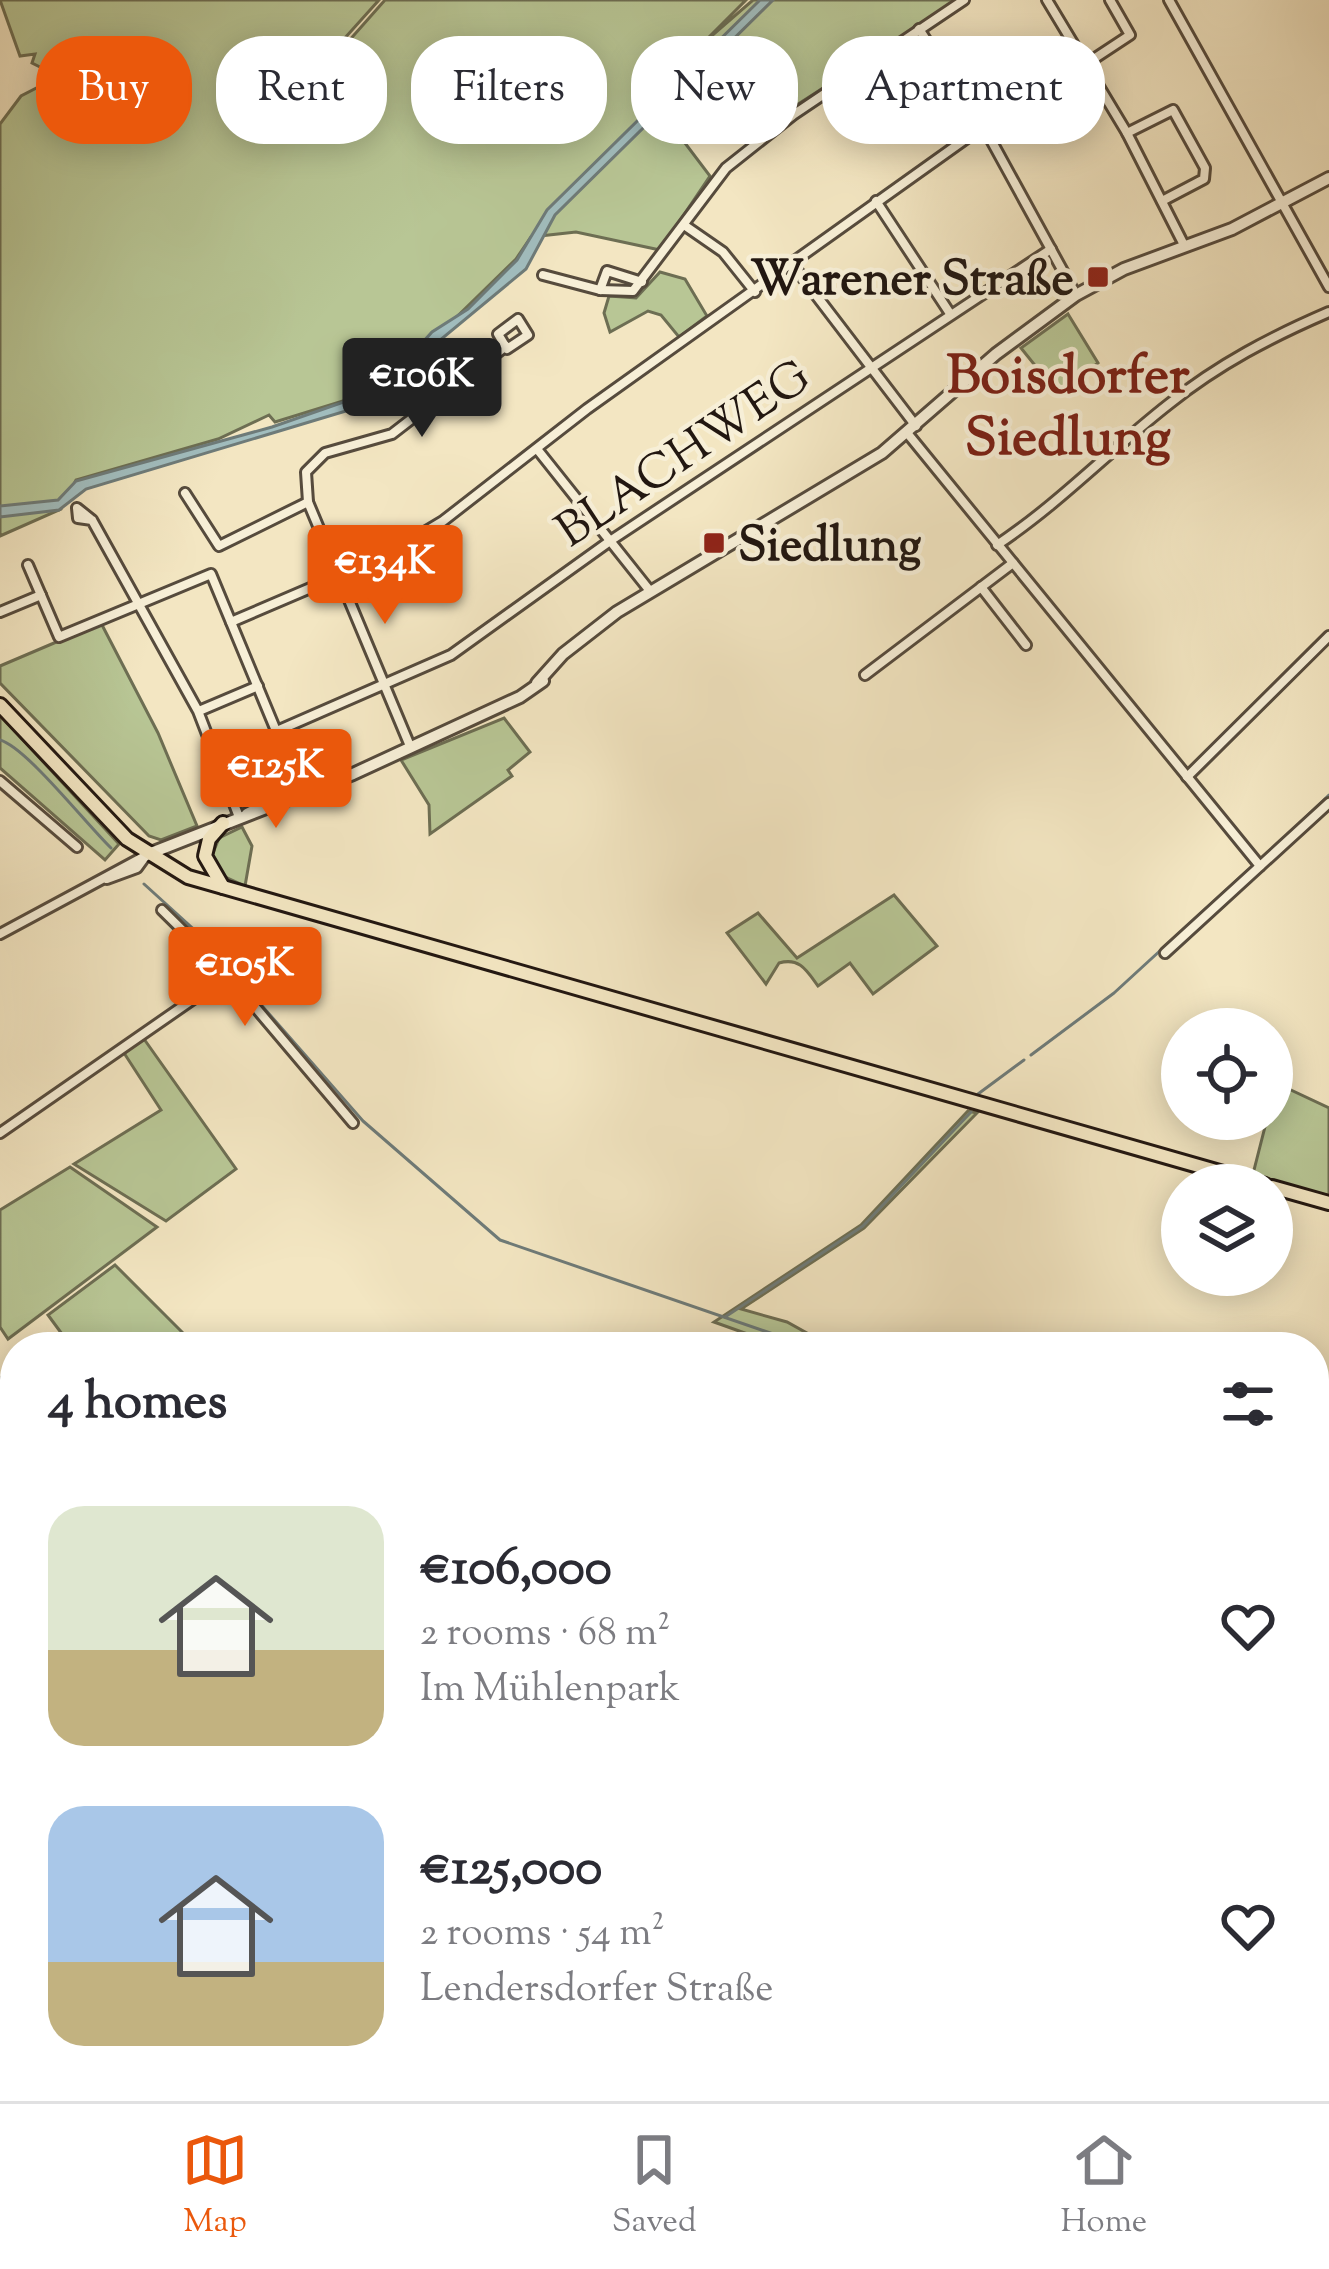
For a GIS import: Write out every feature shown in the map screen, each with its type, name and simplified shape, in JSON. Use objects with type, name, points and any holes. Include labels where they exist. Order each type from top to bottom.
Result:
[{"type":"main road","points":[[0,705],[146,856],[224,888],[1191,1164]]},
{"type":"main road","points":[[223,823],[209,839],[205,856],[224,888]]},
{"type":"main road","points":[[1293,1193],[1329,1203]]},
{"type":"street","points":[[544,275],[627,293],[642,282],[726,167],[964,0]]},
{"type":"street","points":[[1047,0],[1069,36]]},
{"type":"street","points":[[1105,51],[1130,35],[1110,0]]},
{"type":"street","points":[[1169,0],[1329,286]]},
{"type":"street","points":[[920,29],[924,36]]},
{"type":"street","points":[[1105,96],[1184,245]]},
{"type":"street","points":[[1127,133],[1173,110],[1205,168],[1204,179],[1162,201]]},
{"type":"street","points":[[232,622],[340,578],[443,521],[958,144]]},
{"type":"street","points":[[990,144],[1076,295]]},
{"type":"street","points":[[0,934],[137,868],[146,856],[520,698],[569,652],[650,591],[912,430],[996,354],[1076,295],[1329,178]]},
{"type":"street","points":[[876,201],[949,313]]},
{"type":"street","points":[[684,225],[723,251],[755,292]]},
{"type":"street","name":"BLACHWEG","points":[[277,731],[468,644],[610,541],[1051,249]]},
{"type":"street","points":[[793,265],[874,366],[912,430],[997,545],[1260,866]]},
{"type":"street","points":[[599,290],[607,272],[642,282]]},
{"type":"street","points":[[997,545],[1055,506],[1202,378],[1245,350],[1329,311]]},
{"type":"street","points":[[410,746],[308,502],[306,472],[317,457],[392,434],[506,346]]},
{"type":"street","points":[[537,449],[650,591]]},
{"type":"street","points":[[185,493],[210,540],[219,546],[308,502]]},
{"type":"street","points":[[92,520],[198,711],[243,815]]},
{"type":"street","points":[[865,675],[1013,562]]},
{"type":"street","points":[[28,566],[59,638],[211,574],[301,791]]},
{"type":"street","points":[[981,587],[1026,645]]},
{"type":"street","points":[[0,612],[41,595]]},
{"type":"street","points":[[1187,777],[1329,636]]},
{"type":"street","points":[[198,711],[258,686]]},
{"type":"street","points":[[0,781],[77,847]]},
{"type":"street","points":[[1166,953],[1329,803]]},
{"type":"street","points":[[162,910],[228,975],[353,1124]]},
{"type":"street","points":[[0,1133],[228,975]]},
{"type":"green space","points":[[0,0],[379,0],[347,36],[216,36],[216,144],[387,144],[387,36],[353,36],[385,0],[746,0],[710,36],[631,36],[631,144],[686,144],[710,176],[660,250],[576,232],[531,237],[516,259],[394,378],[356,397],[275,422],[269,415],[218,439],[76,480],[61,509],[0,536],[0,124],[21,96],[36,88],[36,144],[192,144],[192,36],[36,36],[36,65],[32,63],[35,54],[20,56]]},
{"type":"green space","points":[[753,0],[960,0],[904,36],[822,36],[822,89],[798,104],[798,36],[711,36]]},
{"type":"green space","points":[[660,272],[685,279],[707,316],[679,337],[661,315],[648,311],[610,332],[604,313],[609,296],[636,298]]},
{"type":"green space","points":[[1068,314],[1098,363],[1058,394],[1021,348]]},
{"type":"green space","points":[[101,623],[158,733],[197,826],[161,840],[149,836],[0,683],[0,666]]},
{"type":"green space","points":[[0,715],[119,844],[105,860],[0,768]]},
{"type":"green space","points":[[504,718],[530,752],[508,770],[512,776],[430,834],[429,805],[401,760]]},
{"type":"green space","points":[[242,827],[252,846],[245,886],[221,875],[211,858],[219,838]]},
{"type":"green space","points":[[894,895],[937,946],[873,994],[850,963],[818,986],[798,964],[779,963],[766,984],[727,933],[758,913],[797,958]]},
{"type":"green space","points":[[144,1039],[236,1169],[166,1221],[74,1164],[161,1110],[124,1053]]},
{"type":"green space","points":[[1293,1091],[1329,1108],[1329,1197],[1293,1186],[1293,1164],[1256,1164],[1262,1140],[1293,1140]]},
{"type":"green space","points":[[968,1111],[977,1113],[864,1228],[741,1309],[805,1332],[742,1332],[714,1322],[861,1225]]},
{"type":"green space","points":[[70,1167],[157,1227],[17,1332],[3,1332],[0,1210]]},
{"type":"green space","points":[[115,1265],[182,1332],[61,1332],[48,1315]]},
{"type":"water","points":[[760,0],[773,0],[736,36],[723,36]]},
{"type":"water","points":[[631,127],[631,140],[555,215],[526,269],[428,350],[393,389],[355,404],[356,408],[86,489],[59,510],[0,517],[0,506],[58,500],[76,481],[272,427],[367,394],[388,381],[432,332],[468,309],[517,260],[547,210]]},
{"type":"waterway","points":[[0,740],[40,771],[111,848]]},
{"type":"waterway","points":[[1264,857],[1329,795]]},
{"type":"waterway","points":[[1031,1055],[1114,993],[1248,870]]},
{"type":"waterway","points":[[144,884],[199,934],[363,1121],[500,1240],[767,1332]]},
{"type":"waterway","points":[[978,1094],[1024,1060]]},
{"type":"waterway","points":[[725,1317],[863,1226],[971,1112]]},
{"type":"place","name":"Warener Straße","points":[[1098,277]]},
{"type":"place","name":"Siedlung","points":[[714,543]]},
{"type":"district","name":"Boisdorfer Siedlung","points":[[1068,404]]}]
